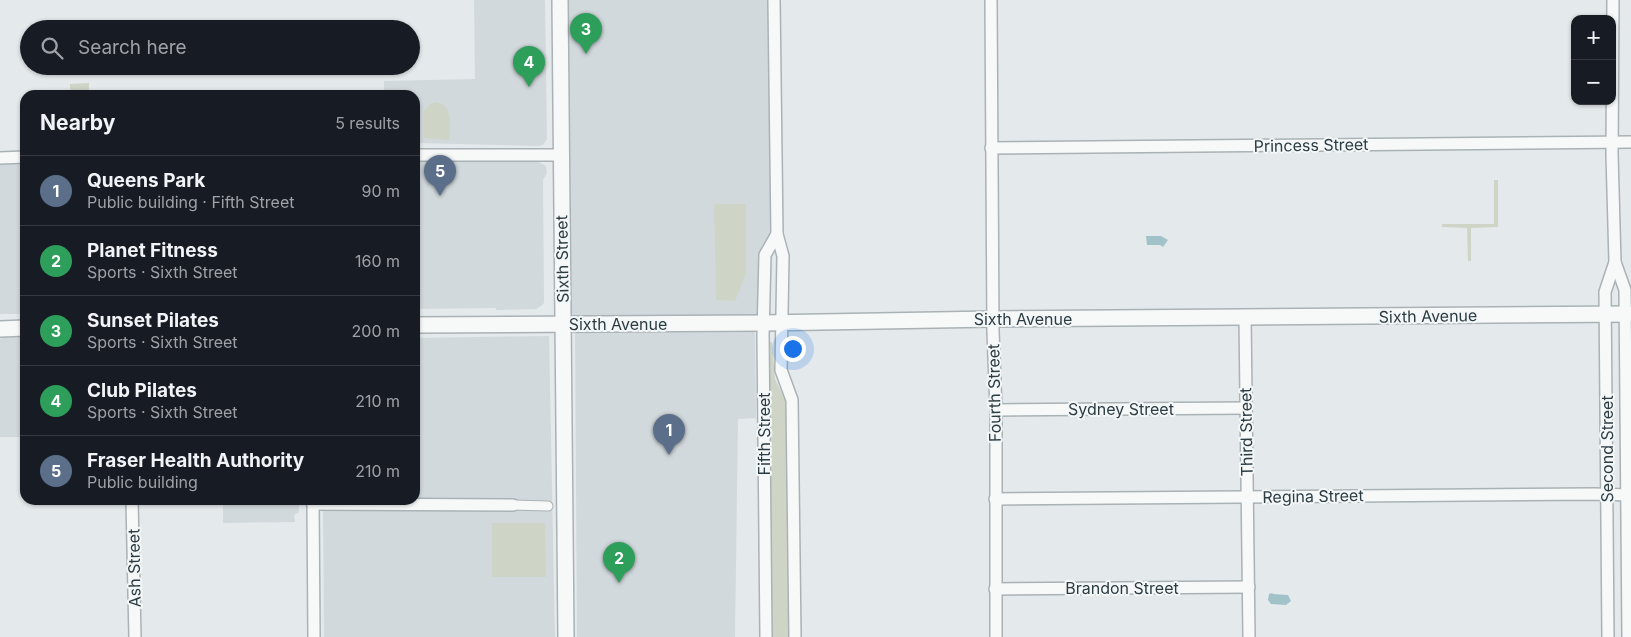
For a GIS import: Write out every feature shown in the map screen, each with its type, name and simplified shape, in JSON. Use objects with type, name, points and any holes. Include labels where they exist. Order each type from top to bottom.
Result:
[{"type":"street","name":"Sixth Street","points":[[560,0],[566,637]]},
{"type":"street","name":"Fifth Street","points":[[774,0],[777,234],[783,256],[781,370],[792,400],[795,637]]},
{"type":"street","name":"Fourth Street","points":[[991,0],[993,319],[996,410],[996,637]]},
{"type":"street","name":"Second Street","points":[[1613,0],[1612,142],[1615,262],[1625,290],[1628,314],[1628,637]]},
{"type":"street","name":"Princess Street","points":[[991,148],[1631,142]]},
{"type":"street","points":[[420,155],[561,155]]},
{"type":"street","points":[[0,158],[20,157]]},
{"type":"street","name":"Fifth Street","points":[[766,637],[765,255],[777,234]]},
{"type":"street","name":"Second Street","points":[[1608,637],[1605,292],[1615,262]]},
{"type":"street","name":"Sixth Avenue","points":[[420,325],[1628,314]]},
{"type":"street","name":"Third Street","points":[[1245,317],[1249,637]]},
{"type":"street","points":[[0,328],[20,328]]},
{"type":"street","name":"Sydney Street","points":[[996,410],[1246,408]]},
{"type":"street","name":"Regina Street","points":[[995,499],[1629,495]]},
{"type":"street","points":[[420,504],[548,506]]},
{"type":"street","name":"Ash Street","points":[[132,505],[135,637]]},
{"type":"street","points":[[313,505],[314,637]]},
{"type":"street","name":"Brandon Street","points":[[996,589],[1249,587]]},
{"type":"shaded area","points":[[474,0],[545,0],[547,139],[543,145],[420,143],[420,90],[384,90],[384,81],[475,79]]},
{"type":"shaded area","points":[[560,0],[774,0],[777,234],[765,255],[764,323],[563,324]]},
{"type":"shaded area","points":[[420,161],[537,161],[546,166],[547,173],[543,180],[544,303],[536,309],[496,310],[496,308],[420,309]]},
{"type":"shaded area","points":[[0,164],[20,164],[20,314],[0,314]]},
{"type":"shaded area","points":[[755,332],[756,418],[738,419],[735,637],[577,637],[575,333]]},
{"type":"shaded area","points":[[8,336],[20,336],[20,437],[0,437],[0,339]]},
{"type":"shaded area","points":[[549,336],[555,637],[324,637],[323,505],[420,505],[420,338]]},
{"type":"shaded area","points":[[223,505],[299,505],[299,512],[294,515],[295,522],[223,523]]},
{"type":"green space","points":[[89,83],[89,90],[70,90],[70,84]]},
{"type":"green space","points":[[435,102],[441,104],[448,111],[450,122],[449,140],[424,138],[424,111],[430,104]]},
{"type":"green space","points":[[1494,180],[1498,180],[1498,227],[1471,228],[1471,261],[1468,261],[1467,228],[1442,227],[1442,224],[1494,224]]},
{"type":"green space","points":[[714,204],[746,204],[746,274],[735,301],[716,300]]},
{"type":"green space","points":[[768,342],[772,342],[775,379],[787,403],[788,637],[771,637]]},
{"type":"green space","points":[[492,523],[545,523],[546,577],[492,577]]},
{"type":"water","points":[[1146,236],[1161,236],[1168,240],[1163,247],[1160,245],[1147,245]]},
{"type":"water","points":[[1269,594],[1288,595],[1291,601],[1286,605],[1271,604],[1268,600]]},
{"type":"place","name":"Sunset Pilates","points":[[586,54]]},
{"type":"place","name":"Club Pilates","points":[[529,87]]},
{"type":"place","name":"Fraser Health Authority","points":[[440,196]]},
{"type":"place","name":"Queens Park","points":[[669,455]]},
{"type":"place","name":"Planet Fitness","points":[[619,583]]}]
